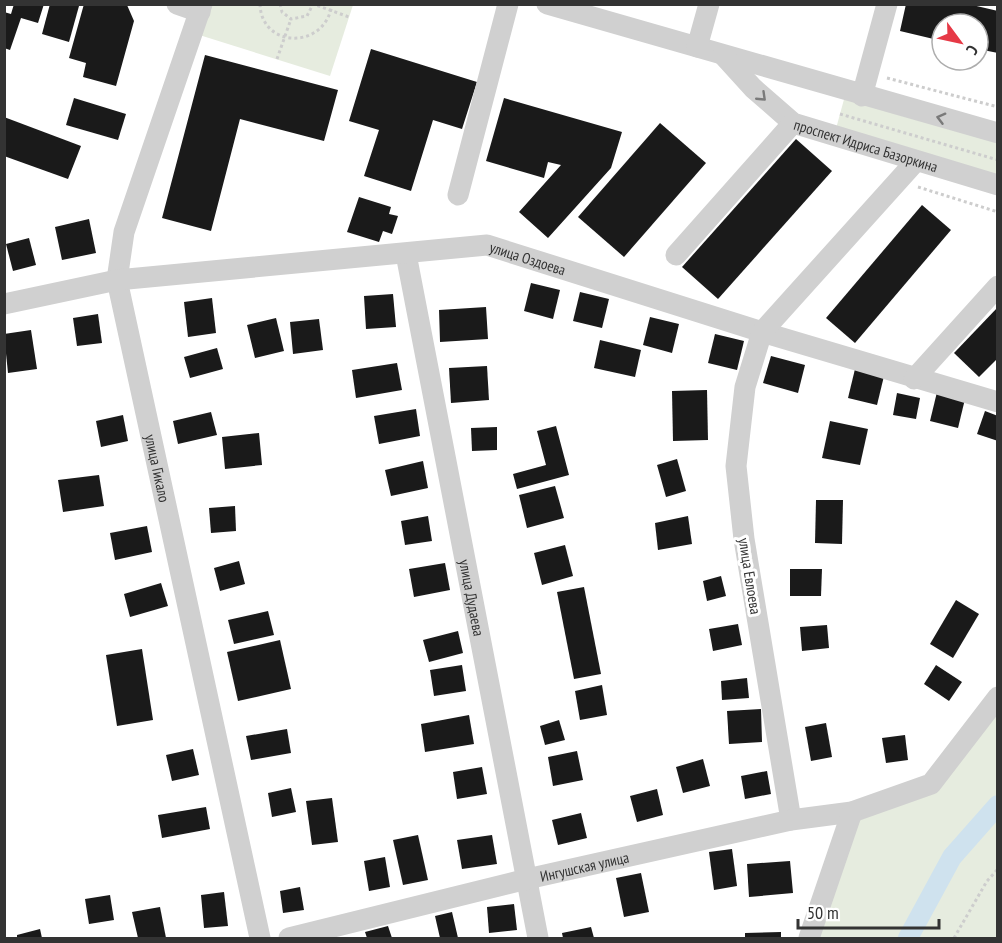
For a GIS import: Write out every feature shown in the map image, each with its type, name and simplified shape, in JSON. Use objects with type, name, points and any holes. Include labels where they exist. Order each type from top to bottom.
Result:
[{"type":"street","points":[[177,4],[201,8]]},
{"type":"street","points":[[458,195],[508,4]]},
{"type":"street","points":[[547,4],[854,94],[998,133]]},
{"type":"street","points":[[697,47],[709,4]]},
{"type":"street","points":[[854,94],[868,73],[887,4]]},
{"type":"street","name":"улица Гикало","points":[[201,8],[124,232],[117,280],[260,939]]},
{"type":"street","name":"проспект Идриса Базоркина","points":[[723,54],[753,88],[793,123],[998,185]]},
{"type":"street","points":[[676,255],[793,123]]},
{"type":"street","points":[[762,332],[916,161]]},
{"type":"street","name":"улица Оздоева","points":[[4,304],[117,280],[488,245],[914,379],[998,402]]},
{"type":"street","name":"улица Дудаева","points":[[406,254],[538,939]]},
{"type":"street","points":[[914,379],[998,286]]},
{"type":"street","name":"улица Евлоева","points":[[762,332],[746,387],[736,466],[744,539],[791,820]]},
{"type":"street","name":"Ингушская улица","points":[[290,939],[527,879],[791,820],[852,812],[931,783],[998,697]]},
{"type":"street","points":[[809,939],[852,812]]},
{"type":"path","points":[[260,4],[265,22],[273,31],[284,37],[296,39],[318,32],[326,24],[332,4]]},
{"type":"path","points":[[279,4],[282,12],[291,19],[307,16],[313,4],[349,17]]},
{"type":"path","points":[[277,59],[291,19]]},
{"type":"path","points":[[868,73],[998,107]]},
{"type":"path","points":[[834,136],[840,114],[854,94]]},
{"type":"path","points":[[840,114],[998,160]]},
{"type":"path","points":[[899,181],[998,212]]},
{"type":"path","points":[[954,939],[987,881],[998,869]]},
{"type":"shaded area","points":[[202,5],[353,5],[330,76],[193,33]]},
{"type":"shaded area","points":[[846,92],[997,133],[997,185],[834,136]]},
{"type":"shaded area","points":[[997,697],[997,938],[809,938],[852,812],[931,784]]},
{"type":"building","points":[[14,4],[44,4],[38,23],[21,18],[10,50],[4,48],[4,12],[11,14]]},
{"type":"building","points":[[50,4],[79,6],[69,42],[42,34]]},
{"type":"building","points":[[84,4],[127,5],[134,21],[116,86],[83,77],[86,63],[69,58]]},
{"type":"building","points":[[906,4],[968,4],[998,11],[998,53],[990,51],[990,12],[930,12],[930,38],[900,31]]},
{"type":"building","points":[[371,49],[477,82],[462,129],[433,120],[411,191],[364,176],[379,130],[349,121]]},
{"type":"building","points":[[205,55],[338,90],[324,141],[240,119],[211,231],[162,218]]},
{"type":"building","points":[[74,98],[126,114],[118,140],[66,125]]},
{"type":"building","points":[[504,98],[622,132],[611,168],[548,238],[519,212],[561,165],[548,162],[544,178],[486,161]]},
{"type":"building","points":[[4,117],[81,146],[68,179],[4,156]]},
{"type":"building","points":[[660,123],[706,163],[624,257],[578,217]]},
{"type":"building","points":[[796,139],[832,171],[718,299],[682,267]]},
{"type":"building","points":[[359,197],[391,207],[389,214],[398,216],[392,234],[383,231],[379,242],[347,232]]},
{"type":"building","points":[[922,205],[951,230],[855,343],[826,318]]},
{"type":"building","points":[[89,219],[96,253],[62,260],[55,227]]},
{"type":"building","points":[[29,238],[36,265],[13,271],[6,244]]},
{"type":"building","points":[[531,283],[560,290],[553,319],[524,311]]},
{"type":"building","points":[[580,292],[609,299],[602,328],[573,321]]},
{"type":"building","points":[[393,294],[396,327],[366,329],[364,296]]},
{"type":"building","points":[[212,298],[216,333],[188,337],[184,302]]},
{"type":"building","points":[[486,307],[488,339],[440,342],[439,310]]},
{"type":"building","points":[[998,307],[998,358],[979,377],[954,353]]},
{"type":"building","points":[[98,314],[102,343],[77,346],[73,318]]},
{"type":"building","points":[[650,317],[679,324],[672,353],[643,345]]},
{"type":"building","points":[[276,318],[284,351],[255,358],[247,325]]},
{"type":"building","points":[[319,319],[323,350],[293,354],[290,322]]},
{"type":"building","points":[[31,330],[37,369],[8,373],[4,334]]},
{"type":"building","points":[[715,334],[744,341],[737,370],[708,363]]},
{"type":"building","points":[[600,340],[641,350],[635,377],[594,368]]},
{"type":"building","points":[[217,348],[223,369],[190,378],[184,357]]},
{"type":"building","points":[[771,356],[805,365],[798,393],[763,383]]},
{"type":"building","points":[[397,363],[402,390],[356,398],[352,370]]},
{"type":"building","points":[[487,366],[489,400],[451,403],[449,368]]},
{"type":"building","points":[[855,369],[884,376],[877,405],[848,398]]},
{"type":"building","points":[[707,390],[708,440],[673,441],[672,391]]},
{"type":"building","points":[[937,392],[965,399],[958,428],[930,421]]},
{"type":"building","points":[[897,393],[920,398],[916,419],[893,415]]},
{"type":"building","points":[[416,409],[420,436],[379,444],[374,416]]},
{"type":"building","points":[[985,411],[998,416],[998,441],[977,434]]},
{"type":"building","points":[[211,412],[217,435],[178,444],[173,421]]},
{"type":"building","points":[[123,415],[128,441],[101,447],[96,421]]},
{"type":"building","points":[[830,421],[868,429],[860,465],[822,458]]},
{"type":"building","points":[[556,426],[569,475],[517,489],[513,474],[546,465],[537,431]]},
{"type":"building","points":[[497,427],[497,450],[472,451],[471,428]]},
{"type":"building","points":[[259,433],[262,465],[225,469],[222,437]]},
{"type":"building","points":[[677,459],[686,491],[666,497],[657,465]]},
{"type":"building","points":[[423,461],[428,488],[391,496],[385,470]]},
{"type":"building","points":[[99,475],[104,506],[63,512],[58,480]]},
{"type":"building","points":[[555,486],[564,518],[527,528],[519,495]]},
{"type":"building","points":[[816,500],[843,500],[842,544],[815,543]]},
{"type":"building","points":[[235,506],[236,531],[211,533],[209,508]]},
{"type":"building","points":[[428,516],[432,541],[405,545],[401,521]]},
{"type":"building","points":[[688,516],[692,544],[658,550],[655,523]]},
{"type":"building","points":[[147,526],[152,552],[115,560],[110,533]]},
{"type":"building","points":[[565,545],[573,576],[542,585],[534,553]]},
{"type":"building","points":[[239,561],[245,584],[220,591],[214,568]]},
{"type":"building","points":[[445,563],[450,590],[414,597],[409,569]]},
{"type":"building","points":[[790,569],[822,569],[821,596],[790,596]]},
{"type":"building","points":[[721,576],[726,596],[707,601],[703,581]]},
{"type":"building","points":[[161,583],[168,606],[130,617],[124,594]]},
{"type":"building","points":[[584,587],[601,674],[574,679],[557,592]]},
{"type":"building","points":[[956,600],[979,614],[953,658],[930,644]]},
{"type":"building","points":[[268,611],[274,635],[234,644],[228,620]]},
{"type":"building","points":[[738,624],[742,645],[713,651],[709,629]]},
{"type":"building","points":[[827,625],[829,648],[802,651],[800,627]]},
{"type":"building","points":[[458,631],[463,653],[429,662],[423,640]]},
{"type":"building","points":[[280,640],[291,689],[238,701],[227,652]]},
{"type":"building","points":[[142,649],[153,720],[117,726],[106,655]]},
{"type":"building","points":[[462,665],[466,691],[434,696],[430,670]]},
{"type":"building","points":[[936,665],[962,682],[949,701],[924,684]]},
{"type":"building","points":[[747,678],[749,698],[722,700],[721,681]]},
{"type":"building","points":[[602,685],[607,715],[580,720],[575,691]]},
{"type":"building","points":[[761,709],[762,742],[729,744],[727,711]]},
{"type":"building","points":[[469,715],[474,744],[425,752],[421,724]]},
{"type":"building","points":[[559,720],[565,740],[545,745],[540,726]]},
{"type":"building","points":[[826,723],[832,757],[811,761],[805,727]]},
{"type":"building","points":[[287,729],[291,753],[251,760],[246,736]]},
{"type":"building","points":[[905,735],[908,760],[886,763],[882,738]]},
{"type":"building","points":[[193,749],[199,775],[172,781],[166,755]]},
{"type":"building","points":[[577,751],[583,780],[553,786],[548,757]]},
{"type":"building","points":[[703,759],[710,786],[683,793],[676,767]]},
{"type":"building","points":[[482,767],[487,794],[457,799],[453,772]]},
{"type":"building","points":[[767,771],[771,794],[745,799],[741,776]]},
{"type":"building","points":[[291,788],[296,812],[272,817],[268,793]]},
{"type":"building","points":[[657,789],[663,815],[637,822],[630,796]]},
{"type":"building","points":[[332,798],[338,842],[312,845],[306,801]]},
{"type":"building","points":[[206,807],[210,829],[162,838],[158,815]]},
{"type":"building","points":[[581,813],[587,838],[558,845],[552,820]]},
{"type":"building","points":[[418,835],[428,880],[403,885],[393,840]]},
{"type":"building","points":[[492,835],[497,864],[462,869],[457,840]]},
{"type":"building","points":[[732,849],[737,886],[714,890],[709,852]]},
{"type":"building","points":[[385,857],[390,887],[369,891],[364,861]]},
{"type":"building","points":[[790,861],[793,893],[749,897],[747,864]]},
{"type":"building","points":[[641,873],[649,912],[624,917],[616,878]]},
{"type":"building","points":[[300,887],[304,910],[283,913],[280,891]]},
{"type":"building","points":[[224,892],[228,926],[204,928],[201,895]]},
{"type":"building","points":[[110,895],[114,920],[89,924],[85,899]]},
{"type":"building","points":[[514,904],[517,930],[489,933],[487,907]]},
{"type":"building","points":[[160,907],[166,938],[138,938],[132,912]]},
{"type":"building","points":[[452,912],[458,938],[440,938],[435,916]]},
{"type":"building","points":[[388,926],[392,938],[367,938],[365,932]]},
{"type":"building","points":[[591,927],[594,938],[563,938],[562,933]]},
{"type":"building","points":[[40,929],[42,938],[17,938],[17,935]]},
{"type":"building","points":[[781,932],[781,938],[745,938],[745,933]]},
{"type":"waterway","points":[[908,938],[952,857],[998,805]]}]
